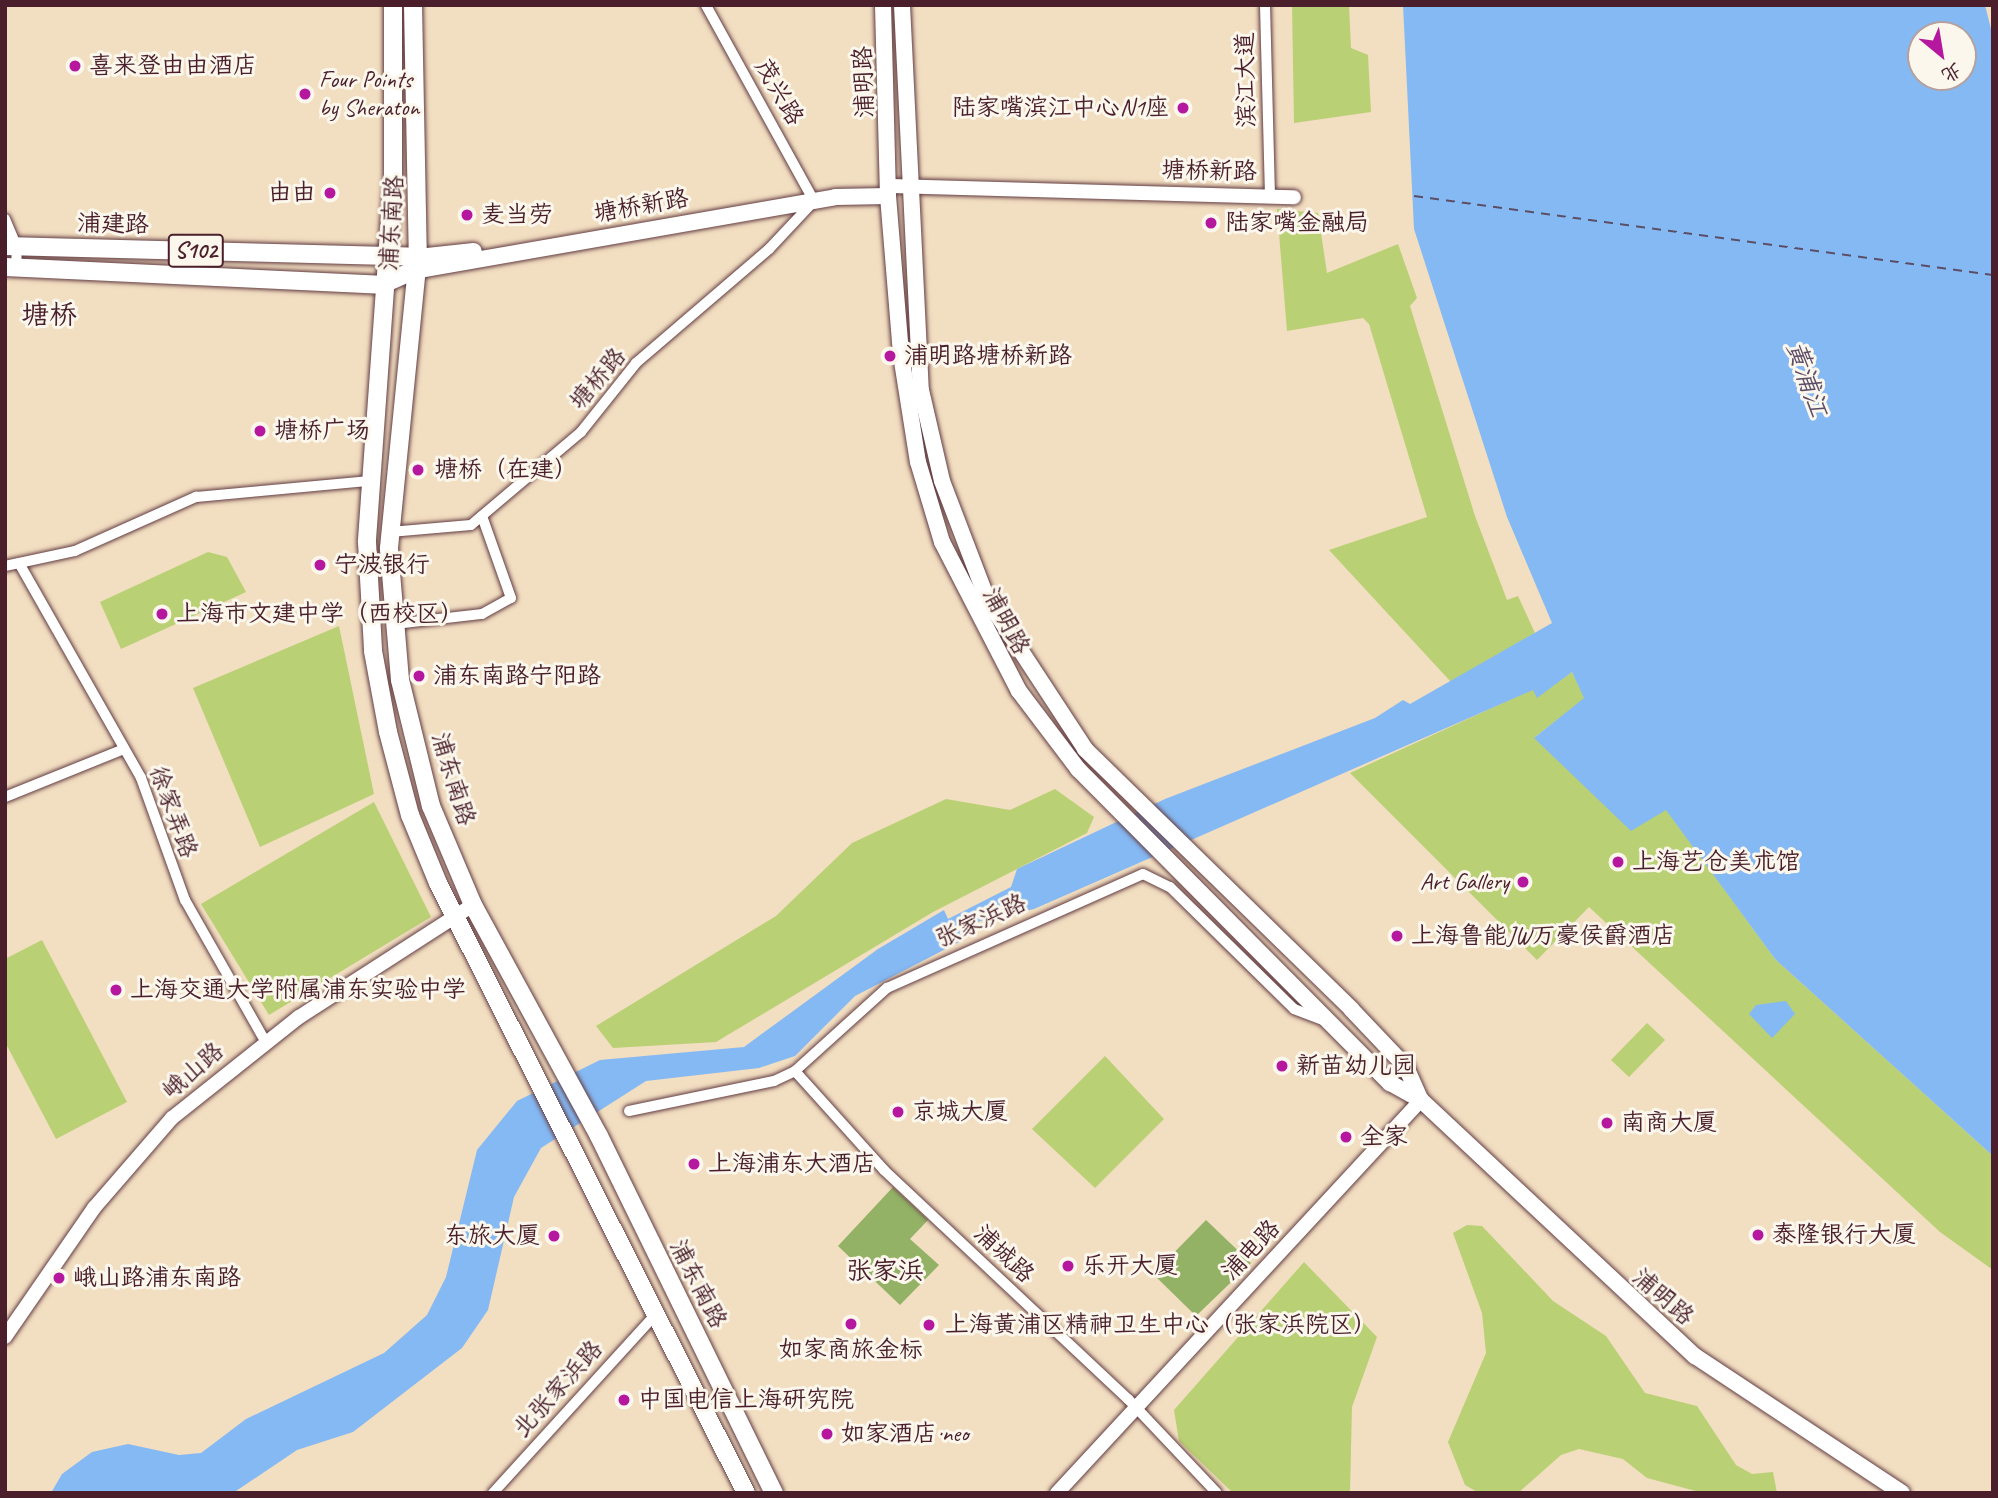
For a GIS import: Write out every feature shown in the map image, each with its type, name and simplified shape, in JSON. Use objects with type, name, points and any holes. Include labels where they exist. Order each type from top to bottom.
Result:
[{"type":"main road","name":"浦东南路","points":[[385,5],[394,42]]},
{"type":"main road","name":"浦东南路","points":[[393,5],[387,258],[381,285],[370,481],[373,650],[386,719],[410,815],[454,916],[535,1069],[746,1493]]},
{"type":"main road","name":"浦东南路","points":[[414,5],[415,264],[390,532],[400,680],[431,806],[473,905],[599,1136],[774,1493]]},
{"type":"main road","name":"浦明路","points":[[883,5],[888,191],[903,368],[918,462],[942,542],[1019,691],[1093,785],[1390,1083],[1421,1100],[1696,1356],[1902,1493]]},
{"type":"main road","name":"浦明路","points":[[902,5],[921,390],[946,493],[1003,628],[1110,777],[1406,1067],[1421,1100]]},
{"type":"main road","name":"塘桥新路","points":[[387,258],[415,264],[813,197],[888,191]]},
{"type":"main road","name":"浦建路","points":[[11,247],[387,258]]},
{"type":"main road","name":"塘桥新路","points":[[381,285],[415,264]]},
{"type":"main road","name":"浦建路","points":[[11,267],[381,285]]},
{"type":"street","name":"茂兴路","points":[[706,5],[813,197]]},
{"type":"street","name":"滨江大道","points":[[1265,5],[1270,196]]},
{"type":"street","name":"塘桥新路","points":[[888,191],[1294,197]]},
{"type":"street","name":"塘桥路","points":[[390,532],[448,532],[482,516],[581,432],[636,363],[759,258],[813,197]]},
{"type":"street","points":[[5,219],[11,247],[11,267]]},
{"type":"street","points":[[5,566],[75,551],[196,497],[370,481]]},
{"type":"street","points":[[395,624],[482,614],[511,598],[482,516]]},
{"type":"street","name":"徐家弄路","points":[[19,563],[141,778],[185,900],[265,1041]]},
{"type":"street","points":[[5,797],[124,749]]},
{"type":"street","name":"张家浜路","points":[[629,1111],[750,1087],[795,1071],[887,988],[1143,874],[1170,887],[1294,1009],[1329,1022]]},
{"type":"street","name":"峨山路","points":[[5,1338],[132,1161],[195,1098],[265,1041],[473,905]]},
{"type":"street","name":"浦城路","points":[[795,1071],[884,1170],[1136,1408],[1217,1493]]},
{"type":"street","name":"浦电路","points":[[1057,1493],[1421,1100]]},
{"type":"street","name":"北张家浜路","points":[[493,1493],[656,1314]]},
{"type":"green space","points":[[1292,5],[1349,5],[1351,48],[1368,55],[1371,112],[1294,123]]},
{"type":"green space","points":[[1277,209],[1318,213],[1327,273],[1398,244],[1417,298],[1410,306],[1475,516],[1507,600],[1518,596],[1535,633],[1451,682],[1329,550],[1427,517],[1369,324],[1363,318],[1287,331]]},
{"type":"green space","points":[[208,552],[227,557],[246,592],[121,649],[100,602]]},
{"type":"green space","points":[[339,626],[374,794],[260,847],[193,688]]},
{"type":"green space","points":[[1572,672],[1585,698],[1535,737],[1666,809],[1775,959],[1993,1156],[1993,1270],[1940,1232],[1589,907],[1537,960],[1350,773],[1533,689],[1537,697]]},
{"type":"green space","points":[[1055,789],[1094,817],[1087,833],[933,912],[716,1042],[613,1048],[596,1026],[776,916],[852,843],[946,799],[1010,810]]},
{"type":"green space","points":[[374,802],[431,917],[269,1015],[201,904]]},
{"type":"green space","points":[[42,940],[127,1102],[56,1139],[5,1042],[5,959]]},
{"type":"green space","points":[[1647,1023],[1665,1040],[1629,1077],[1611,1060]]},
{"type":"green space","points":[[1105,1056],[1164,1119],[1095,1188],[1032,1129]]},
{"type":"green space","points":[[893,1187],[928,1220],[910,1239],[939,1265],[900,1305],[838,1246]]},
{"type":"green space","points":[[1206,1220],[1251,1263],[1196,1316],[1153,1274]]},
{"type":"green space","points":[[1467,1225],[1482,1226],[1553,1301],[1606,1336],[1645,1393],[1697,1406],[1736,1465],[1752,1474],[1773,1472],[1777,1493],[1703,1493],[1647,1478],[1623,1459],[1579,1449],[1561,1455],[1518,1493],[1479,1493],[1465,1485],[1448,1442],[1486,1353],[1482,1313],[1453,1233]]},
{"type":"green space","points":[[1304,1262],[1377,1337],[1352,1407],[1350,1493],[1233,1493],[1179,1441],[1174,1410]]},
{"type":"water","name":"黄浦江","points":[[1403,5],[1985,5],[1993,37],[1993,1156],[1775,959],[1666,810],[1631,831],[1534,738],[1584,698],[1572,672],[1537,698],[1533,690],[1034,909],[1025,911],[1021,905],[963,928],[961,941],[855,996],[795,1056],[759,1068],[646,1081],[541,1148],[514,1197],[488,1310],[462,1348],[353,1432],[297,1450],[233,1493],[51,1493],[62,1474],[92,1452],[128,1444],[179,1455],[201,1453],[246,1419],[384,1353],[427,1315],[446,1277],[477,1150],[517,1101],[600,1060],[744,1047],[878,949],[944,910],[948,919],[1011,887],[1017,869],[1165,799],[1375,718],[1403,700],[1410,704],[1552,623],[1507,517],[1414,229]]},
{"type":"water","points":[[1786,1001],[1795,1014],[1772,1038],[1749,1014],[1756,1005]]},
{"type":"ferry route","points":[[1414,196],[1993,275]]},
{"type":"place","name":"喜来登由由酒店","points":[[75,66]]},
{"type":"place","name":"Four Points by Sheraton","points":[[305,94]]},
{"type":"place","name":"陆家嘴滨江中心N1座","points":[[1183,108]]},
{"type":"place","name":"由由","points":[[330,193]]},
{"type":"place","name":"麦当劳","points":[[467,215]]},
{"type":"place","name":"陆家嘴金融局","points":[[1211,223]]},
{"type":"place","name":"浦明路塘桥新路","points":[[890,356]]},
{"type":"place","name":"塘桥广场","points":[[260,431]]},
{"type":"place","name":"塘桥（在建）","points":[[418,470]]},
{"type":"place","name":"宁波银行","points":[[320,565]]},
{"type":"place","name":"上海市文建中学（西校区）","points":[[162,614]]},
{"type":"place","name":"浦东南路宁阳路","points":[[419,676]]},
{"type":"place","name":"上海艺仓美术馆","points":[[1618,862]]},
{"type":"place","name":"Art Gallery","points":[[1523,882]]},
{"type":"place","name":"上海鲁能JW万豪侯爵酒店","points":[[1397,936]]},
{"type":"place","name":"上海交通大学附属浦东实验中学","points":[[116,990]]},
{"type":"place","name":"新苗幼儿园","points":[[1282,1066]]},
{"type":"place","name":"京城大厦","points":[[898,1112]]},
{"type":"place","name":"南商大厦","points":[[1607,1123]]},
{"type":"place","name":"全家","points":[[1346,1137]]},
{"type":"place","name":"上海浦东大酒店","points":[[694,1164]]},
{"type":"place","name":"泰隆银行大厦","points":[[1758,1235]]},
{"type":"place","name":"东旅大厦","points":[[554,1236]]},
{"type":"place","name":"乐开大厦","points":[[1068,1266]]},
{"type":"place","name":"峨山路浦东南路","points":[[59,1278]]},
{"type":"place","name":"如家商旅金标","points":[[851,1324]]},
{"type":"place","name":"上海黄浦区精神卫生中心（张家浜院区）","points":[[929,1325]]},
{"type":"place","name":"中国电信上海研究院","points":[[624,1400]]},
{"type":"place","name":"如家酒店·neo","points":[[827,1434]]},
{"type":"district","name":"塘桥","points":[[49,315]]},
{"type":"district","name":"张家浜","points":[[885,1271]]}]
